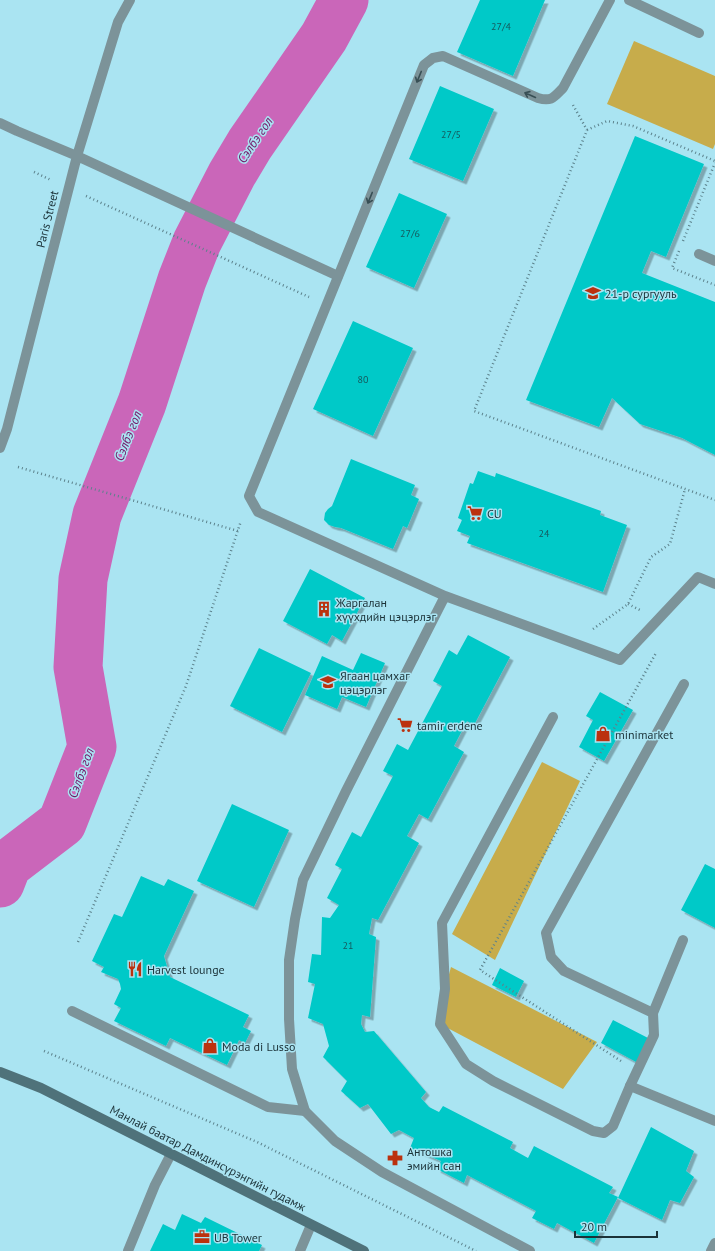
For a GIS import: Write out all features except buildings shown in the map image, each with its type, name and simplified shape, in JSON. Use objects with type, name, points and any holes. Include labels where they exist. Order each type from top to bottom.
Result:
[{"type":"main road","name":"Манлай баатар Дамдинсүрэнгийн гудамж","points":[[0,1072],[41,1088],[364,1251]]},
{"type":"street","name":"Paris Street","points":[[0,448],[3,428],[77,156],[118,22],[130,0]]},
{"type":"street","points":[[610,0],[563,88],[552,99],[545,100],[538,98],[443,56],[432,58],[424,65],[249,496],[258,512],[445,596],[620,660],[698,577],[715,584]]},
{"type":"street","points":[[629,0],[699,33]]},
{"type":"street","points":[[0,123],[17,132],[77,156],[338,276]]},
{"type":"street","points":[[699,254],[715,261]]},
{"type":"street","points":[[445,596],[303,880],[289,960],[289,1019],[292,1069],[305,1111],[335,1141],[382,1172],[530,1251]]},
{"type":"street","points":[[653,1013],[564,971],[551,957],[546,933],[684,684]]},
{"type":"street","points":[[553,717],[442,923],[445,989],[440,1024],[466,1064],[493,1081],[593,1131],[604,1133],[614,1126],[630,1086],[654,1035],[653,1013],[683,940]]},
{"type":"street","points":[[72,1011],[268,1107],[305,1111]]},
{"type":"street","points":[[630,1086],[715,1122]]},
{"type":"street","points":[[128,1251],[155,1185],[171,1154]]},
{"type":"street","points":[[300,1251],[311,1225]]},
{"type":"street","points":[[711,1251],[715,1243]]},
{"type":"path","points":[[563,88],[587,130]]},
{"type":"path","points":[[715,285],[672,268],[715,162],[633,126],[607,121],[587,130],[474,411],[715,500]]},
{"type":"path","points":[[34,172],[112,209],[327,305]]},
{"type":"path","points":[[18,467],[238,531]]},
{"type":"path","points":[[592,630],[628,604],[651,557],[670,544],[685,489]]},
{"type":"path","points":[[78,942],[186,686],[249,496]]},
{"type":"path","points":[[44,1052],[257,1142],[476,1251]]},
{"type":"shaded area","points":[[634,41],[715,76],[715,144],[713,149],[607,104]]},
{"type":"shaded area","points":[[542,762],[580,781],[495,960],[452,934]]},
{"type":"shaded area","points":[[451,967],[597,1042],[563,1089],[440,1024],[445,989]]},
{"type":"waterway","name":"Сэлбэ гол","points":[[0,883],[7,865],[62,823],[92,747],[78,667],[83,579],[97,515],[142,403],[182,280],[197,242],[232,174],[250,144],[324,37],[344,0]]},
{"type":"place","name":"21-р сургууль","points":[[593,293]]},
{"type":"place","name":"CU","points":[[475,513]]},
{"type":"place","name":"Жаргалан хүүхдийн цэцэрлэг","points":[[324,609]]},
{"type":"place","name":"Ягаан цамхаг цэцэрлэг","points":[[328,682]]},
{"type":"place","name":"tamir erdene","points":[[405,725]]},
{"type":"place","name":"minimarket","points":[[603,734]]},
{"type":"place","name":"Harvest lounge","points":[[135,969]]},
{"type":"place","name":"Moda di Lusso","points":[[210,1046]]},
{"type":"place","name":"Антошка эмийн сан","points":[[395,1158]]},
{"type":"place","name":"UB Tower","points":[[202,1237]]}]
